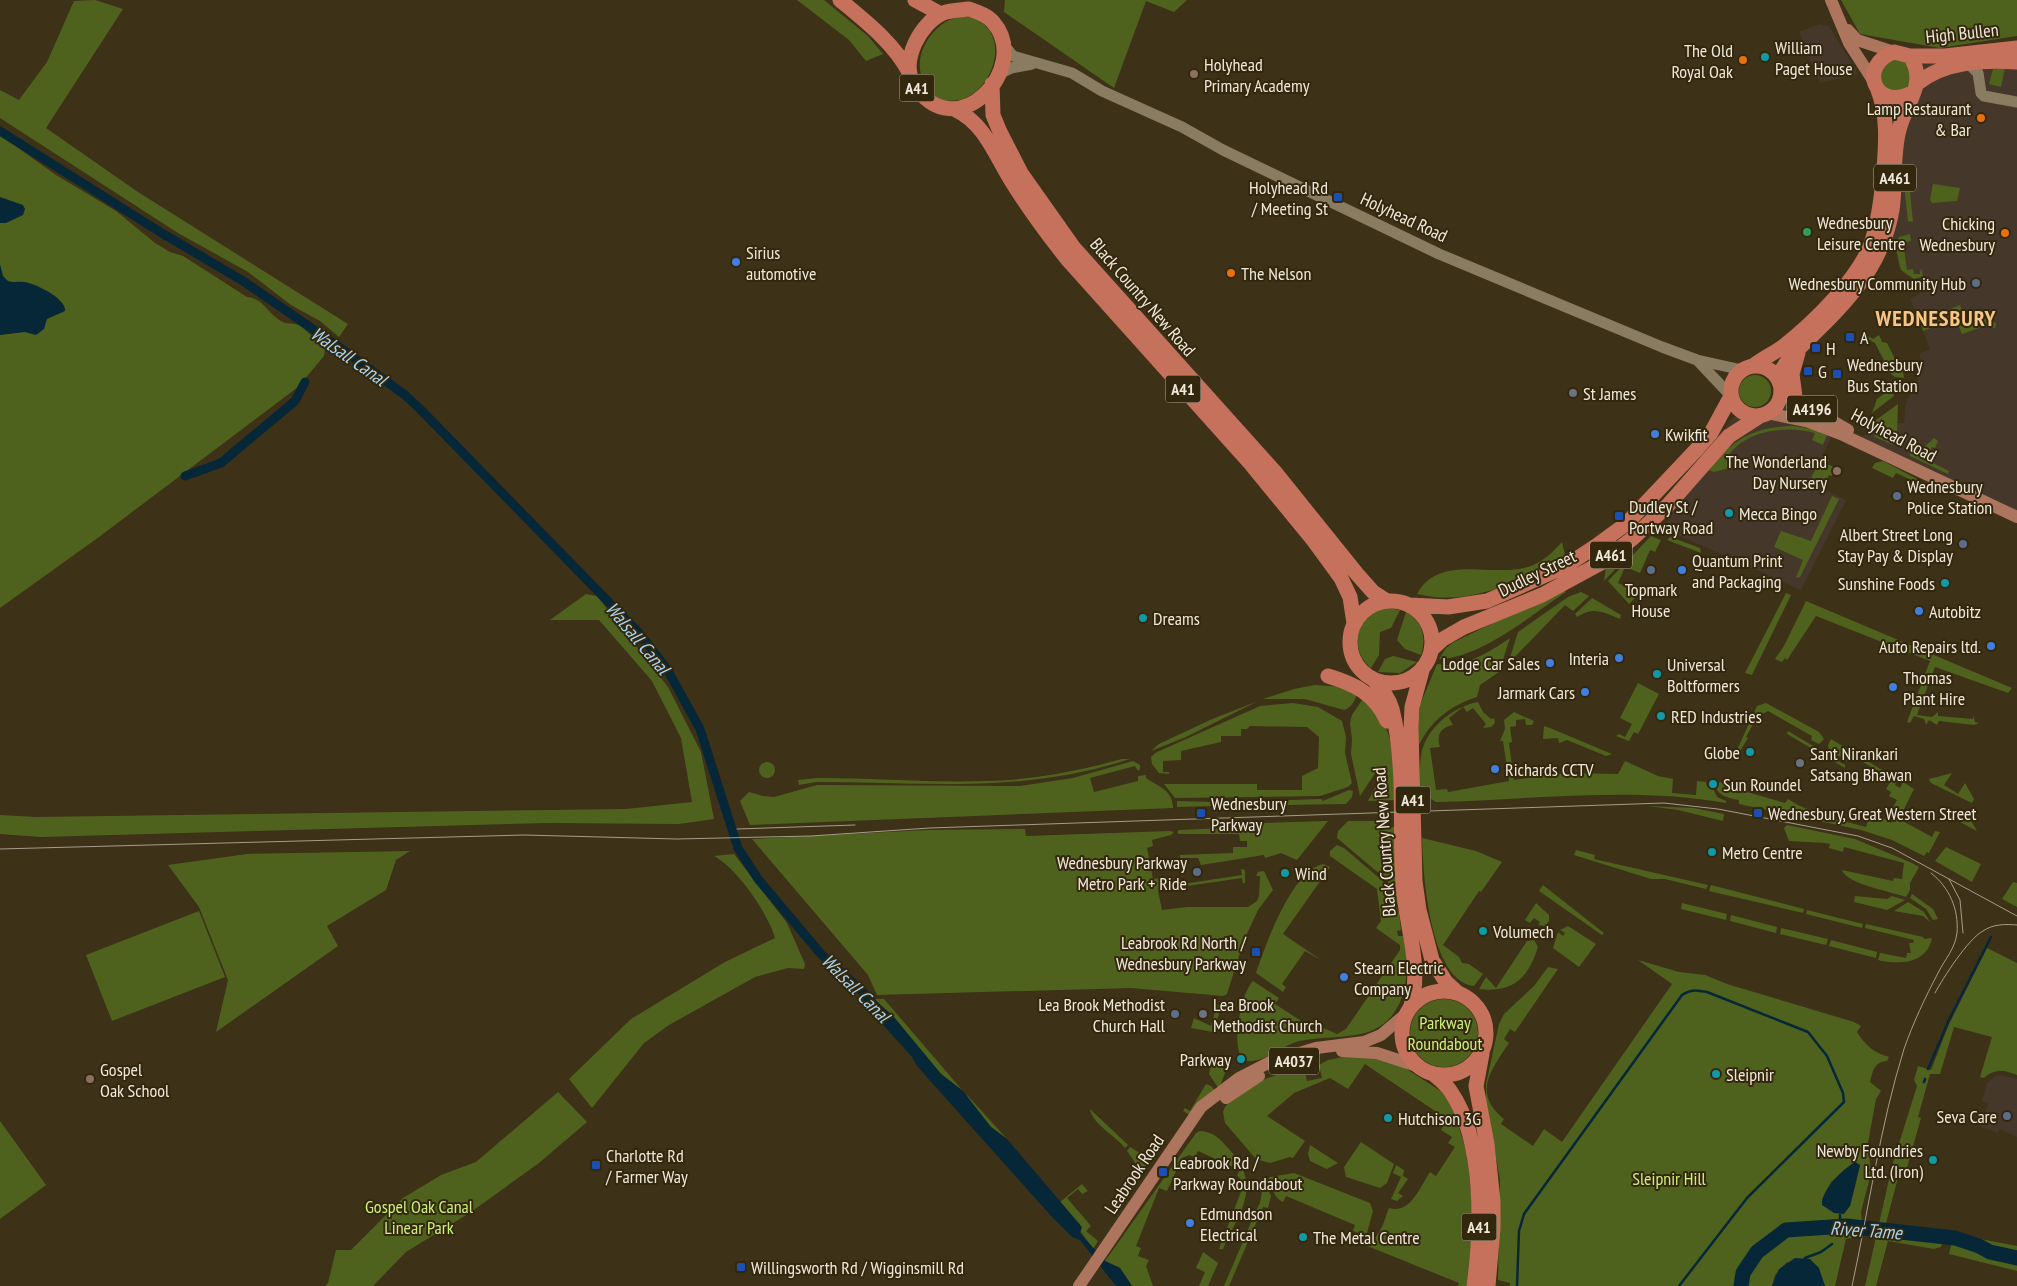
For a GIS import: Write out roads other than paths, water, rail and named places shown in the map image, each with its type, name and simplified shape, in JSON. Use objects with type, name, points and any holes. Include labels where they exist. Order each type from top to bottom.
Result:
[{"type":"highway","name":"A41","points":[[840,0],[901,56],[909,73],[918,90],[927,99],[947,109],[956,110],[980,99],[996,79],[1004,61],[1003,44],[993,21],[969,9],[941,14],[930,23],[913,48],[910,56],[909,73]]},
{"type":"highway","points":[[915,0],[941,14]]},
{"type":"highway","name":"High Bullen","points":[[1910,56],[1945,56],[2017,48]]},
{"type":"highway","points":[[1894,52],[1910,56],[1917,69],[1915,88],[1895,98],[1888,98],[1876,86],[1874,72],[1877,63],[1886,55],[1894,52]]},
{"type":"highway","name":"High Bullen","points":[[1915,88],[1941,68],[1969,64],[2017,62]]},
{"type":"highway","name":"Black Country New Road","points":[[996,79],[993,115],[1000,132],[1021,173],[1074,248],[1275,472],[1357,574],[1374,592],[1387,601]]},
{"type":"highway","name":"A461","points":[[1780,384],[1781,371],[1790,357],[1859,285],[1870,260],[1880,208],[1886,144],[1886,117],[1876,86]]},
{"type":"highway","name":"A461","points":[[1748,368],[1784,345],[1817,314],[1870,260],[1888,235],[1898,133],[1915,88]]},
{"type":"highway","name":"Black Country New Road","points":[[956,110],[969,116],[977,124],[1039,223],[1068,260],[1250,462],[1314,541],[1342,578],[1350,597],[1354,623]]},
{"type":"highway","points":[[1795,397],[1792,374],[1793,364],[1800,347]]},
{"type":"highway","points":[[1748,368],[1769,370],[1780,384],[1779,401],[1763,414],[1751,416],[1740,410],[1731,396],[1733,381],[1748,368]]},
{"type":"highway","name":"Dudley Street","points":[[1407,604],[1448,607],[1487,601],[1564,567],[1626,524],[1711,433],[1731,396]]},
{"type":"highway","name":"Dudley Street","points":[[1427,659],[1443,639],[1464,627],[1542,595],[1601,563],[1633,538],[1669,504],[1729,436],[1763,414]]},
{"type":"highway","points":[[1328,676],[1367,684],[1399,682],[1410,678],[1427,659],[1431,634],[1428,624],[1419,611],[1407,604],[1387,601],[1370,606],[1354,623],[1350,634],[1352,656],[1367,684]]},
{"type":"highway","name":"Black Country New Road","points":[[1427,659],[1412,714],[1415,881],[1424,933],[1432,960],[1446,982],[1457,992]]},
{"type":"highway","name":"Black Country New Road","points":[[1367,684],[1385,693],[1392,708],[1397,741],[1404,896],[1416,969],[1416,990],[1409,1009]]},
{"type":"highway","points":[[1409,1009],[1423,996],[1433,992],[1443,990],[1457,992]]},
{"type":"highway","name":"A41","points":[[1457,992],[1468,997],[1483,1014],[1487,1032],[1476,1086],[1487,1144],[1493,1201],[1493,1228],[1488,1286]]},
{"type":"highway","name":"A41","points":[[1409,1009],[1403,1024],[1403,1040],[1408,1055],[1451,1091],[1463,1113],[1476,1168],[1479,1188],[1478,1248],[1474,1286]]},
{"type":"highway","points":[[1426,1070],[1445,1075],[1459,1073],[1471,1066],[1483,1050]]},
{"type":"main road","points":[[1831,0],[1849,43],[1876,86]]},
{"type":"main road","points":[[1841,23],[1857,40],[1894,52]]},
{"type":"main road","name":"Holyhead Road","points":[[1780,384],[1795,397],[1840,426],[1909,461],[1942,481]]},
{"type":"main road","name":"Holyhead Road","points":[[1763,414],[1811,423],[2015,515]]},
{"type":"main road","name":"Leabrook Road","points":[[1079,1286],[1184,1130],[1202,1107],[1239,1078],[1290,1054],[1372,1038],[1393,1026],[1409,1009]]},
{"type":"main road","name":"Leabrook Road","points":[[1184,1130],[1245,1084],[1267,1072],[1308,1057],[1345,1050],[1362,1051],[1384,1055],[1426,1070]]},
{"type":"street","name":"Holyhead Road","points":[[1003,44],[1013,56],[1046,65],[1070,79],[1102,91],[1182,127],[1232,155],[1439,254],[1521,290],[1697,360],[1748,368]]},
{"type":"street","points":[[1969,64],[1978,73],[1981,93],[1984,96],[2017,102]]},
{"type":"street","points":[[996,79],[1011,68],[1046,65]]},
{"type":"street","name":"Holyhead Road","points":[[1697,360],[1731,396]]},
{"type":"water","points":[[0,197],[23,205],[25,209],[23,215],[6,223],[0,223]]},
{"type":"water","points":[[0,264],[3,276],[8,281],[29,283],[42,288],[61,302],[65,311],[47,319],[44,329],[36,335],[25,332],[0,335]]},
{"type":"water","points":[[877,1002],[893,1016],[941,1074],[963,1091],[991,1127],[1007,1139],[1082,1227],[1080,1233],[1105,1261],[1120,1268],[1132,1286],[1116,1286],[1080,1240],[1072,1237],[1053,1218],[917,1066],[912,1057],[877,1018],[873,1007]]},
{"type":"water","points":[[1855,1162],[1860,1165],[1850,1206],[1844,1214],[1834,1213],[1822,1205],[1825,1193],[1839,1175]]},
{"type":"water","points":[[1795,1258],[1810,1259],[1819,1268],[1825,1286],[1772,1286],[1779,1269]]},
{"type":"waterway","name":"Walsall Canal","points":[[0,131],[160,232],[243,281],[339,347],[405,395],[420,409],[639,633],[667,669],[700,729],[738,848],[758,879],[821,954],[863,992],[881,1013]]},
{"type":"waterway","points":[[185,476],[221,463],[295,401],[305,382]]},
{"type":"waterway","points":[[1928,1069],[1949,1020],[1991,937]]},
{"type":"waterway","points":[[1517,1286],[1519,1231],[1524,1214],[1682,995],[1697,990],[1707,992],[1808,1032],[1827,1056],[1843,1093],[1844,1102],[1747,1198],[1679,1286]]},
{"type":"waterway","points":[[1840,1215],[1840,1226]]},
{"type":"waterway","name":"River Tame","points":[[1832,1226],[1833,1232]]},
{"type":"waterway","name":"River Tame","points":[[1741,1286],[1743,1273],[1757,1252],[1786,1230],[1846,1226],[1955,1238],[1990,1252],[2017,1258]]},
{"type":"waterway","points":[[1805,1258],[1821,1252],[1832,1244]]},
{"type":"tram line","points":[[0,849],[524,835],[677,839],[811,836],[930,828],[1664,803],[1718,809],[1858,836],[1892,848],[2017,916]]},
{"type":"tram line","points":[[737,829],[855,825]]},
{"type":"tram line","points":[[1852,1286],[1881,1137],[1904,1049],[1924,1001],[1956,939],[1957,924],[1952,899],[1943,885],[1931,873]]},
{"type":"tram line","points":[[1949,879],[1960,900],[1963,933]]},
{"type":"tram line","points":[[1935,993],[1956,959],[1977,935],[1995,926],[2017,925]]},
{"type":"place","name":"William Paget House","points":[[1765,57]]},
{"type":"place","name":"The Old Royal Oak","points":[[1743,60]]},
{"type":"place","name":"Holyhead Primary Academy","points":[[1194,74]]},
{"type":"place","name":"Lamp Restaurant & Bar","points":[[1981,118]]},
{"type":"place","name":"Holyhead Rd / Meeting St","points":[[1338,197]]},
{"type":"place","name":"Wednesbury Leisure Centre","points":[[1807,232]]},
{"type":"place","name":"Chicking Wednesbury","points":[[2005,233]]},
{"type":"place","name":"Sirius automotive","points":[[736,262]]},
{"type":"place","name":"The Nelson","points":[[1231,273]]},
{"type":"place","name":"Wednesbury Community Hub","points":[[1976,283]]},
{"type":"place","name":"A","points":[[1850,337]]},
{"type":"place","name":"H","points":[[1816,348]]},
{"type":"place","name":"G","points":[[1808,371]]},
{"type":"place","name":"Wednesbury Bus Station","points":[[1837,374]]},
{"type":"place","name":"St James","points":[[1573,393]]},
{"type":"place","name":"Kwikfit","points":[[1655,434]]},
{"type":"place","name":"The Wonderland Day Nursery","points":[[1837,471]]},
{"type":"place","name":"Wednesbury Police Station","points":[[1897,496]]},
{"type":"place","name":"Mecca Bingo","points":[[1729,513]]},
{"type":"place","name":"Dudley St / Portway Road","points":[[1619,516]]},
{"type":"place","name":"Albert Street Long Stay Pay & Display","points":[[1963,544]]},
{"type":"place","name":"Topmark House","points":[[1651,570]]},
{"type":"place","name":"Quantum Print and Packaging","points":[[1682,570]]},
{"type":"place","name":"Sunshine Foods","points":[[1945,583]]},
{"type":"place","name":"Autobitz","points":[[1919,611]]},
{"type":"place","name":"Dreams","points":[[1143,618]]},
{"type":"place","name":"Auto Repairs ltd.","points":[[1991,646]]},
{"type":"place","name":"Interia","points":[[1619,658]]},
{"type":"place","name":"Lodge Car Sales","points":[[1550,663]]},
{"type":"place","name":"Universal Boltformers","points":[[1657,674]]},
{"type":"place","name":"Thomas Plant Hire","points":[[1893,687]]},
{"type":"place","name":"Jarmark Cars","points":[[1585,692]]},
{"type":"place","name":"RED Industries","points":[[1661,716]]},
{"type":"place","name":"Globe","points":[[1750,752]]},
{"type":"place","name":"Sant Nirankari Satsang Bhawan","points":[[1800,763]]},
{"type":"place","name":"Richards CCTV","points":[[1495,769]]},
{"type":"place","name":"Sun Roundel","points":[[1713,784]]},
{"type":"place","name":"Wednesbury Parkway","points":[[1201,813]]},
{"type":"place","name":"Wednesbury, Great Western Street","points":[[1758,813]]},
{"type":"place","name":"Metro Centre","points":[[1712,852]]},
{"type":"place","name":"Wednesbury Parkway Metro Park + Ride","points":[[1197,872]]},
{"type":"place","name":"Wind","points":[[1285,873]]},
{"type":"place","name":"Volumech","points":[[1483,931]]},
{"type":"place","name":"Leabrook Rd North / Wednesbury Parkway","points":[[1256,952]]},
{"type":"place","name":"Stearn Electric Company","points":[[1344,977]]},
{"type":"place","name":"Lea Brook Methodist Church Hall","points":[[1175,1014]]},
{"type":"place","name":"Lea Brook Methodist Church","points":[[1203,1014]]},
{"type":"place","name":"Parkway","points":[[1241,1059]]},
{"type":"place","name":"Sleipnir","points":[[1716,1074]]},
{"type":"place","name":"Gospel Oak School","points":[[90,1079]]},
{"type":"place","name":"Seva Care","points":[[2007,1116]]},
{"type":"place","name":"Hutchison 3G","points":[[1388,1118]]},
{"type":"place","name":"Newby Foundries Ltd. (Iron)","points":[[1933,1160]]},
{"type":"place","name":"Charlotte Rd / Farmer Way","points":[[596,1165]]},
{"type":"place","name":"Leabrook Rd / Parkway Roundabout","points":[[1163,1172]]},
{"type":"place","name":"Edmundson Electrical","points":[[1190,1223]]},
{"type":"place","name":"The Metal Centre","points":[[1303,1237]]},
{"type":"place","name":"Willingsworth Rd / Wigginsmill Rd","points":[[741,1267]]},
{"type":"district","name":"WEDNESBURY","points":[[1936,318]]},
{"type":"park label","name":"Parkway Roundabout","points":[[1445,1032]]},
{"type":"park label","name":"Sleipnir Hill","points":[[1669,1178]]},
{"type":"park label","name":"Gospel Oak Canal Linear Park","points":[[419,1216]]}]
